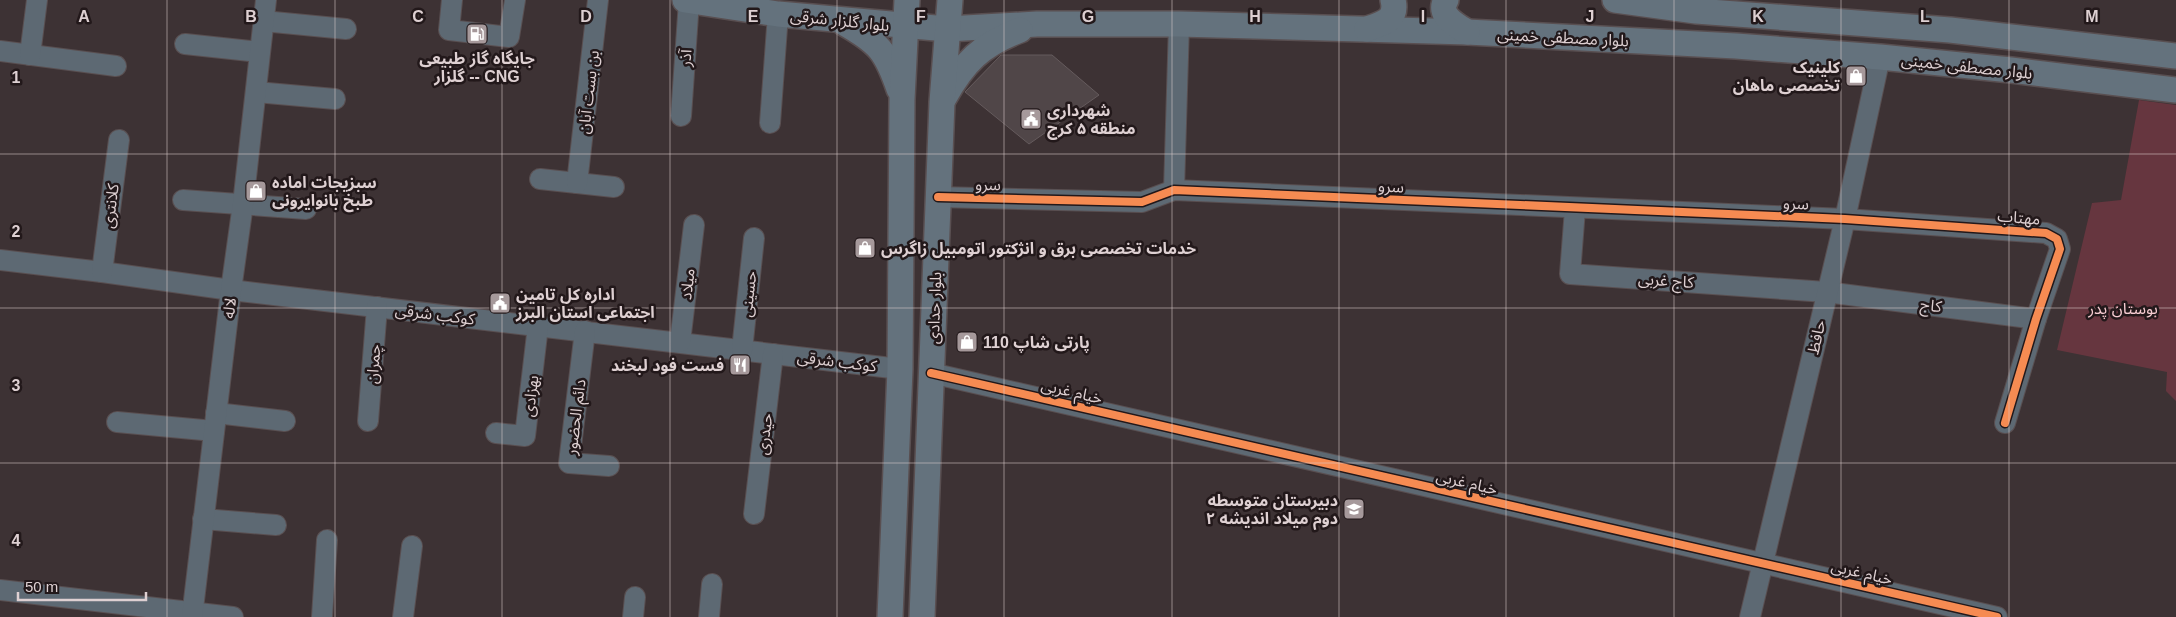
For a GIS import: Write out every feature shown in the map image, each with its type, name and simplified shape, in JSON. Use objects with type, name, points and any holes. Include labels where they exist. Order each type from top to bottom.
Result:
[{"type":"main road","name":"بلوار گلزار شرقی","points":[[687,0],[778,14],[948,29]]},
{"type":"main road","name":"بلوار حدادی","points":[[890,617],[900,369],[902,98],[907,0]]},
{"type":"main road","name":"بلوار حدادی","points":[[922,617],[942,102],[950,0]]},
{"type":"main road","points":[[1367,29],[1390,20],[1394,13],[1393,0]]},
{"type":"main road","points":[[1446,0],[1444,12],[1451,21],[1467,32]]},
{"type":"main road","name":"بلوار مصطفی خمینی","points":[[1615,0],[1696,11],[1950,30],[2176,56]]},
{"type":"main road","points":[[840,20],[878,46],[889,61],[902,98]]},
{"type":"main road","name":"بلوار مصطفی خمینی","points":[[948,29],[1037,24],[1179,24],[1467,32],[1736,46],[1880,57],[2176,90]]},
{"type":"main road","points":[[942,102],[956,77],[983,47],[1000,38],[1037,24]]},
{"type":"street","points":[[30,55],[37,0]]},
{"type":"street","name":"لاله","points":[[192,615],[243,204],[266,0]]},
{"type":"street","points":[[452,0],[449,30],[508,37],[514,0]]},
{"type":"street","name":"بن بست آبان","points":[[577,183],[598,0]]},
{"type":"street","name":"آذر","points":[[681,116],[687,0]]},
{"type":"street","points":[[770,123],[778,14]]},
{"type":"street","points":[[263,21],[346,29]]},
{"type":"street","points":[[1174,190],[1179,24]]},
{"type":"street","points":[[184,44],[260,52]]},
{"type":"street","points":[[0,51],[116,66]]},
{"type":"street","name":"حافظ","points":[[1750,617],[1845,218],[1880,57]]},
{"type":"street","points":[[256,92],[335,99]]},
{"type":"street","name":"کلانتری","points":[[102,272],[119,140]]},
{"type":"street","points":[[540,179],[614,188]]},
{"type":"street","name":"سرو","points":[[938,197],[1142,202],[1174,190],[1574,209],[1845,218]]},
{"type":"street","points":[[183,200],[306,209]]},
{"type":"street","name":"کاج غربی","points":[[1574,209],[1570,274],[1826,292]]},
{"type":"street","name":"مهتاب","points":[[1845,218],[2046,233],[2057,239],[2060,249],[2036,319],[2005,423]]},
{"type":"street","name":"میلاد","points":[[680,342],[694,225]]},
{"type":"street","name":"حسینی","points":[[742,350],[754,238]]},
{"type":"street","name":"کوکب شرقی","points":[[0,260],[231,290],[900,369]]},
{"type":"street","name":"کاج","points":[[1826,292],[2036,319]]},
{"type":"street","name":"چمران","points":[[368,421],[377,307]]},
{"type":"street","name":"بهزادی","points":[[496,432],[525,436],[538,326]]},
{"type":"street","name":"دائم الحضور","points":[[585,332],[570,463],[610,466]]},
{"type":"street","name":"حیدری","points":[[754,514],[773,354]]},
{"type":"street","name":"خیام غربی","points":[[931,373],[1997,617]]},
{"type":"street","points":[[117,422],[285,421]]},
{"type":"street","points":[[203,519],[276,525]]},
{"type":"street","points":[[322,617],[327,540]]},
{"type":"street","points":[[403,617],[412,546]]},
{"type":"street","points":[[709,617],[712,584]]},
{"type":"street","points":[[0,590],[192,615],[233,617]]},
{"type":"street","points":[[633,617],[635,597]]},
{"type":"green space","name":"بوستان پدر","points":[[2139,100],[2176,105],[2176,401],[2166,391],[2167,372],[2057,350],[2092,203],[2121,200]]},
{"type":"building","name":"شهرداری منطقه ۵ کرج","points":[[1001,55],[1052,55],[1099,95],[1029,144],[965,92]]},
{"type":"cycle path","points":[[938,197],[1142,202],[1174,190],[1845,219],[2046,233],[2057,239],[2060,249],[2036,319],[2005,423]]},
{"type":"cycle path","points":[[931,373],[1997,617]]},
{"type":"place","name":"جایگاه گاز طبیعی گلزار -- CNG","points":[[477,34]]},
{"type":"place","name":"کلینیک تخصصی ماهان","points":[[1856,76]]},
{"type":"place","name":"شهرداری منطقه ۵ کرج","points":[[1031,119]]},
{"type":"place","name":"سبزیجات اماده طبخ بانوایرونی","points":[[256,191]]},
{"type":"place","name":"خدمات تخصصی برق و انژکتور اتومبیل زاگرس","points":[[865,248]]},
{"type":"place","name":"اداره کل تامین اجتماعی استان البرز","points":[[500,303]]},
{"type":"place","name":"پارتی شاپ 110","points":[[967,342]]},
{"type":"place","name":"فست فود لبخند","points":[[740,365]]},
{"type":"place","name":"دبیرستان متوسطه دوم میلاد اندیشه ۲","points":[[1354,509]]}]
